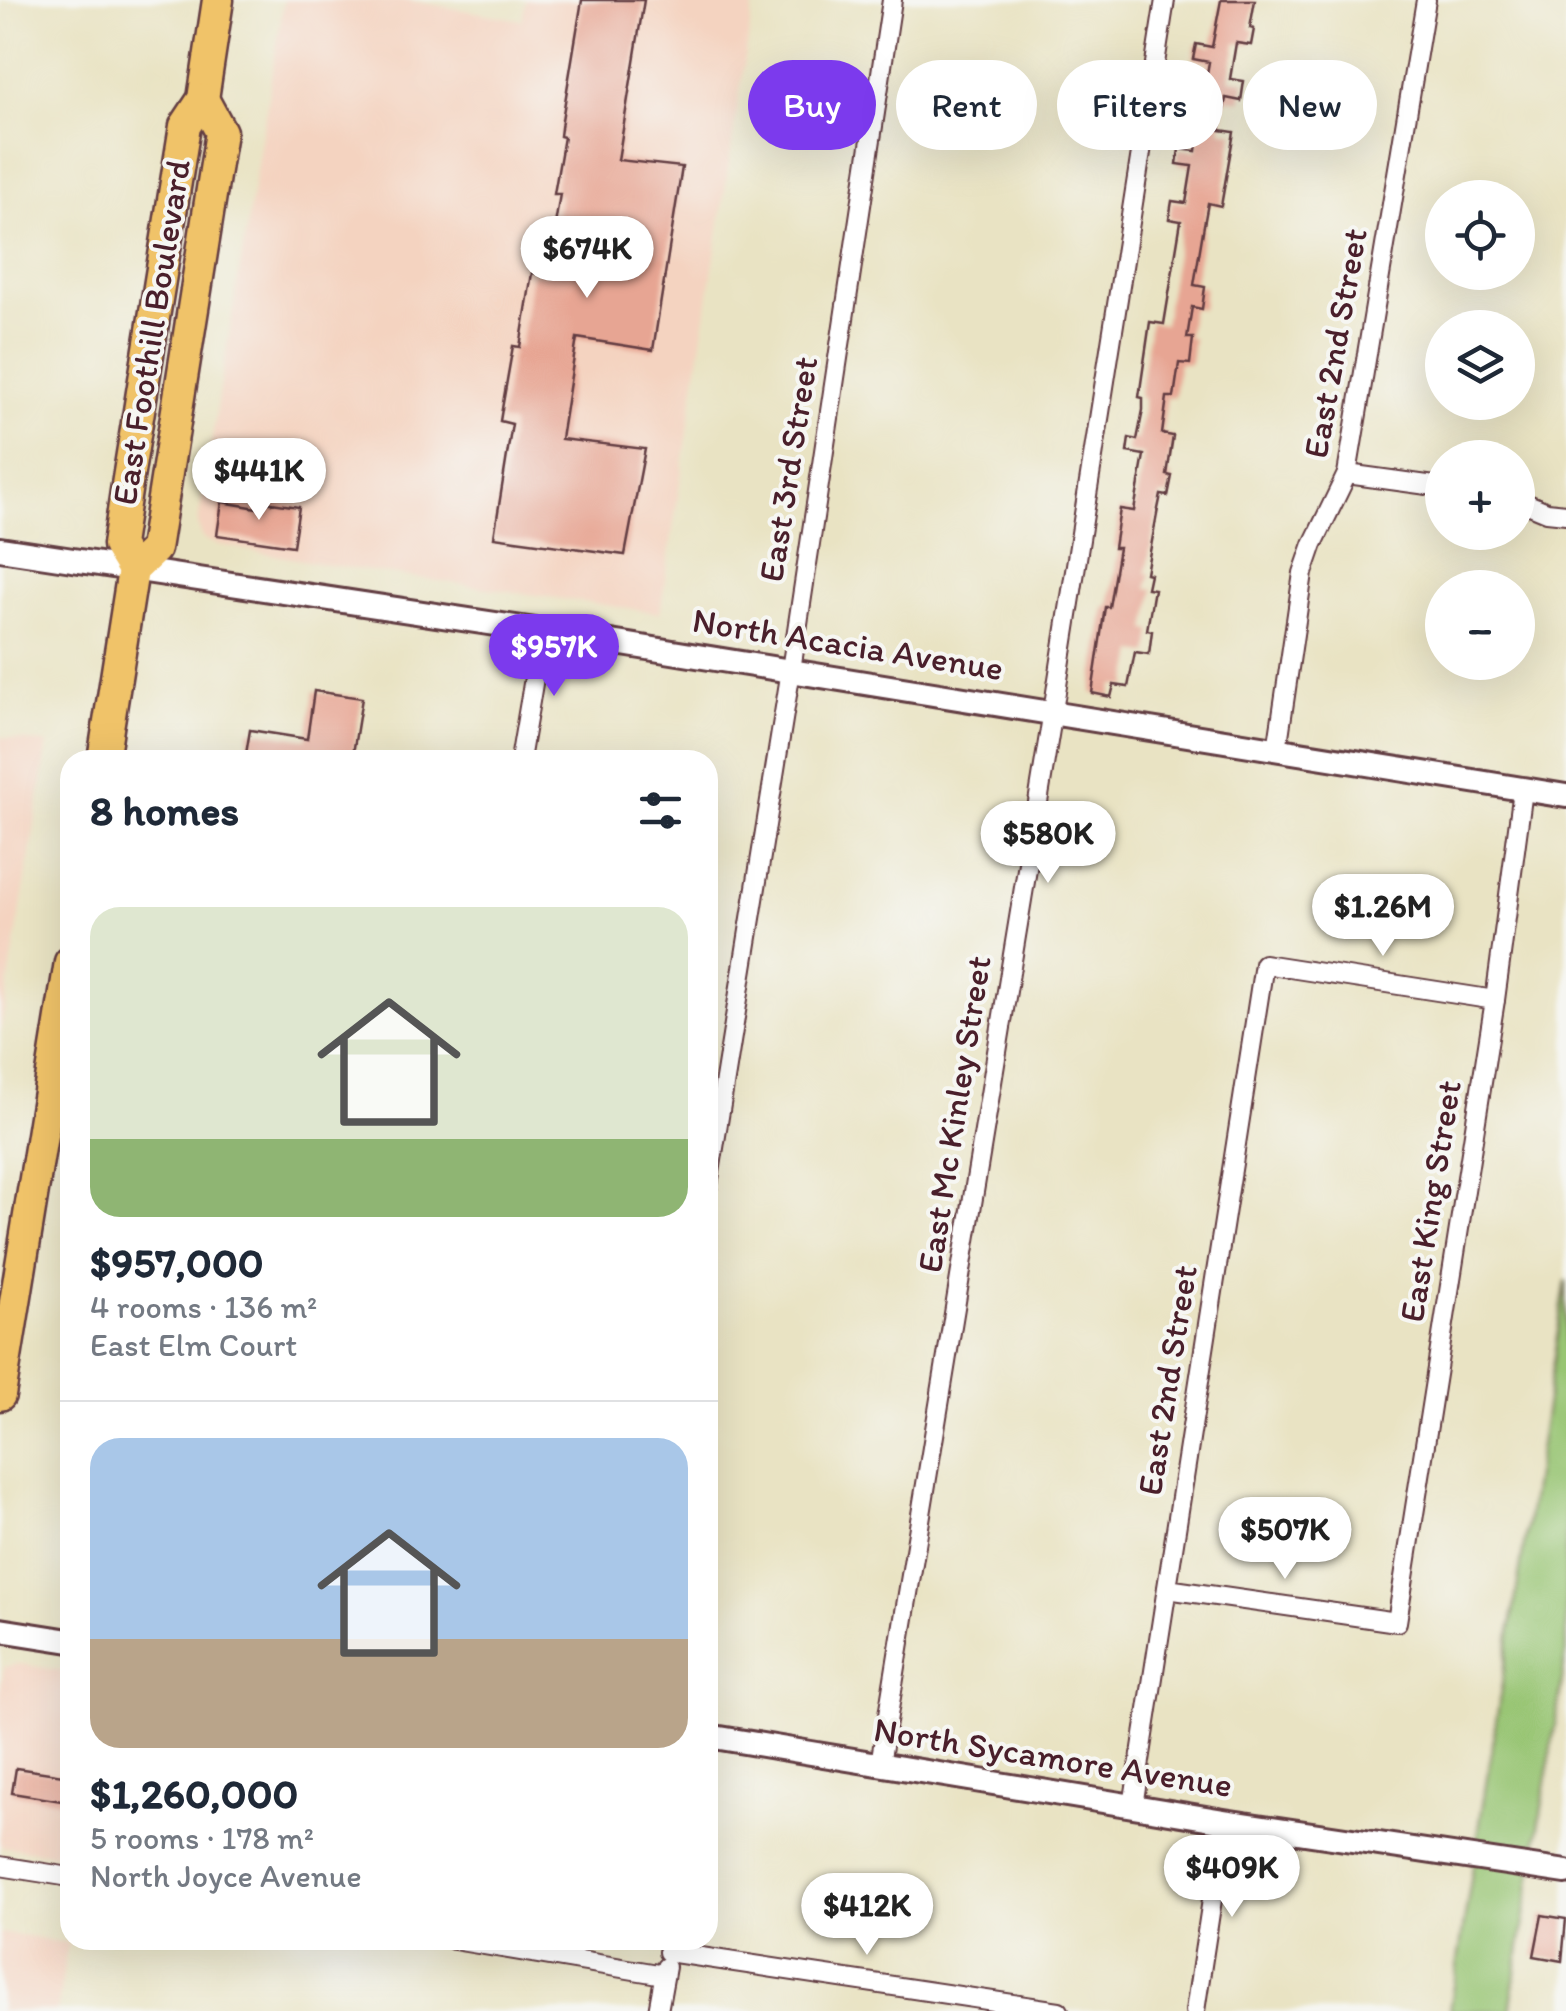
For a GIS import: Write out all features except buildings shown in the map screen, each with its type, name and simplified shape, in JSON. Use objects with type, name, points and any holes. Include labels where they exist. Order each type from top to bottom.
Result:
[{"type":"main road","name":"East Foothill Boulevard","points":[[105,750],[133,570],[156,549],[220,132],[203,99],[218,0]]},
{"type":"main road","points":[[0,1396],[60,1024]]},
{"type":"street","name":"East 3rd Street","points":[[718,1123],[892,0]]},
{"type":"street","name":"East Mc Kinley Street","points":[[880,1764],[1165,0]]},
{"type":"street","name":"East 2nd Street","points":[[1277,750],[1304,573],[1313,544],[1347,474],[1426,0]]},
{"type":"street","points":[[1347,474],[1425,485]]},
{"type":"street","points":[[1535,507],[1566,514]]},
{"type":"street","name":"North Acacia Avenue","points":[[0,549],[542,630],[1566,796]]},
{"type":"street","points":[[522,750],[542,630]]},
{"type":"street","name":"East King Street","points":[[1167,1589],[1397,1622],[1495,1000],[1523,790]]},
{"type":"street","name":"East 2nd Street","points":[[1133,1806],[1264,964],[1495,1000]]},
{"type":"street","points":[[0,1630],[60,1639]]},
{"type":"street","name":"North Sycamore Avenue","points":[[718,1738],[1224,1821],[1566,1872]]},
{"type":"street","points":[[1194,2011],[1224,1821]]},
{"type":"street","points":[[0,1866],[60,1875]]},
{"type":"street","points":[[514,1950],[664,1975]]},
{"type":"street","points":[[658,2011],[668,1950]]},
{"type":"street","points":[[693,1950],[1060,2011]]},
{"type":"shaded area","points":[[284,0],[406,0],[522,20],[526,0],[754,0],[660,613],[329,565],[215,544],[202,538],[198,523]]},
{"type":"shaded area","points":[[0,737],[48,744],[0,1035]]},
{"type":"shaded area","points":[[19,1664],[60,1670],[60,1855],[0,1846],[0,1690],[4,1667]]},
{"type":"shaded area","points":[[0,1933],[60,1942],[60,1950],[67,1950],[57,2011],[0,2011]]},
{"type":"green space","points":[[1566,1280],[1566,1656],[1510,2011],[1450,2011]]}]
